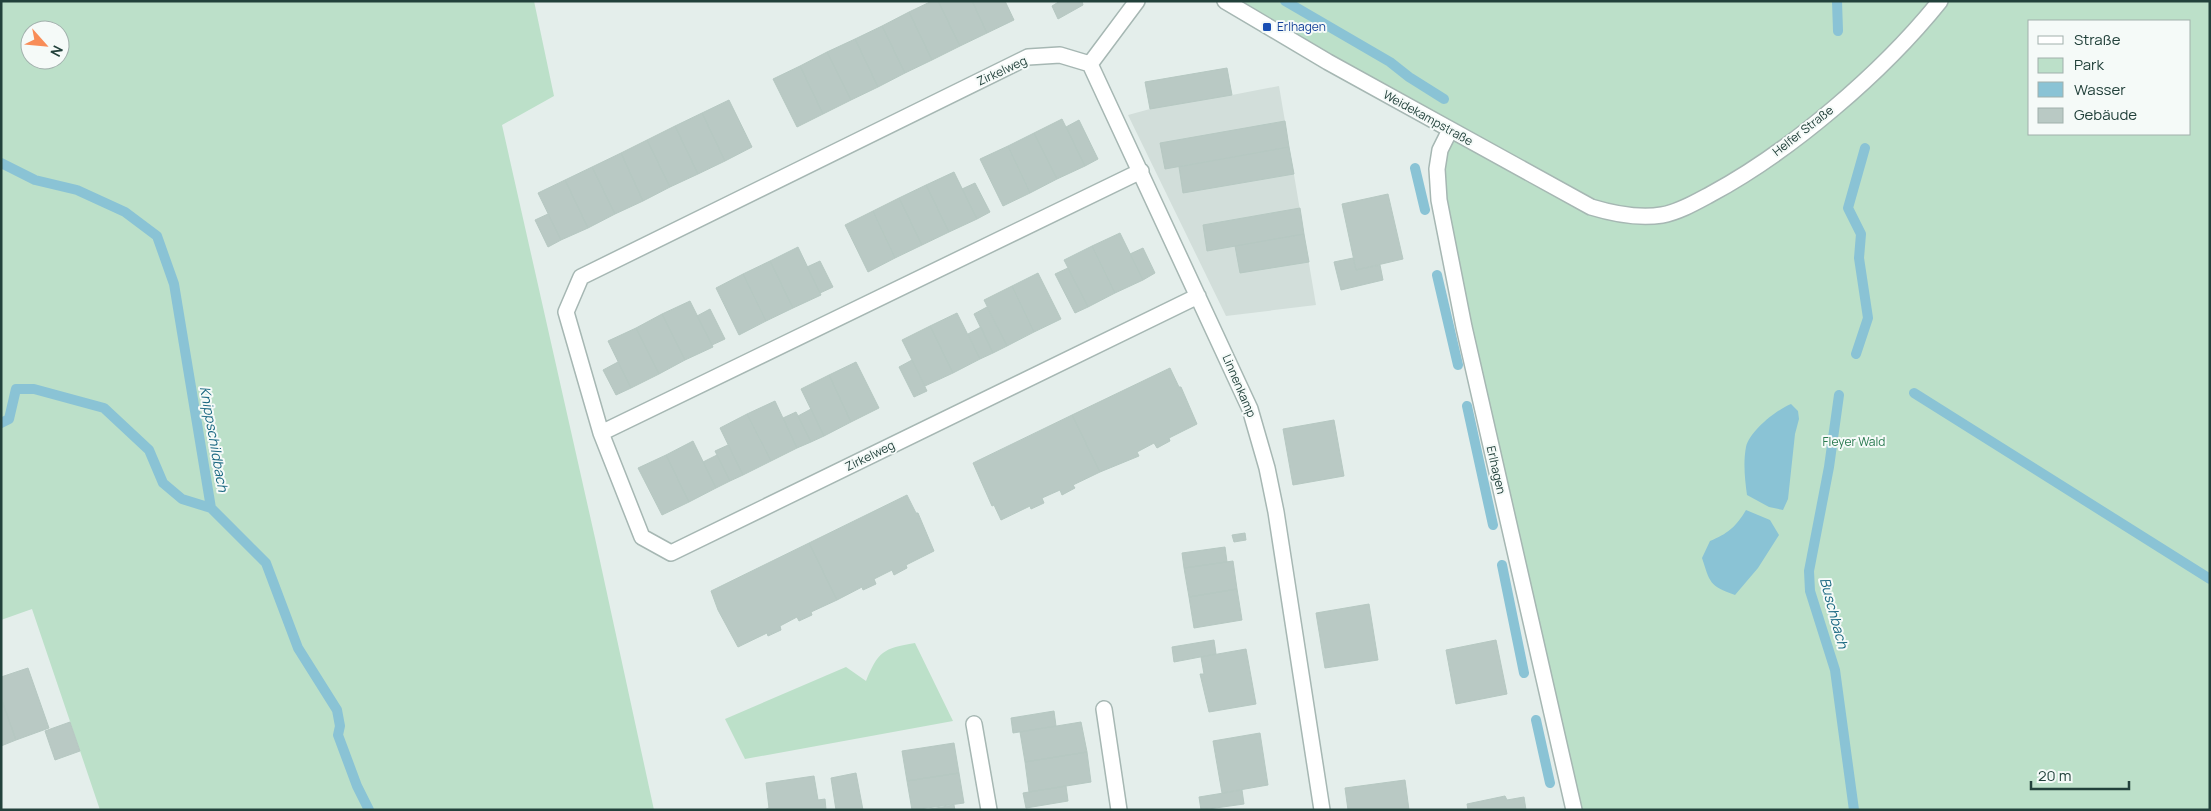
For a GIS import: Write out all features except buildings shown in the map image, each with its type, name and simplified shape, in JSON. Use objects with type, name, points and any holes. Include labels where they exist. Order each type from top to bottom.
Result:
[{"type":"street","points":[[1090,64],[1137,1]]},
{"type":"street","name":"Weidekampstraße","points":[[1225,1],[1267,27],[1591,207],[1615,215],[1638,216]]},
{"type":"street","name":"Helfer Straße","points":[[1638,216],[1663,215],[1690,206],[1729,184],[1771,156],[1851,93],[1908,38],[1940,1]]},
{"type":"street","name":"Zirkelweg","points":[[1090,64],[1060,55],[1028,57],[581,277],[566,312],[601,433],[642,537],[671,553],[1198,296]]},
{"type":"street","name":"Linnenkamp","points":[[1090,64],[1250,409],[1267,468],[1322,810]]},
{"type":"street","name":"Erlhagen","points":[[1450,130],[1440,150],[1437,169],[1439,200],[1464,327],[1574,810]]},
{"type":"street","points":[[601,433],[1141,171]]},
{"type":"street","points":[[1104,709],[1119,810]]},
{"type":"street","points":[[974,724],[988,810]]},
{"type":"shaded area","points":[[1227,68],[1232,95],[1279,86],[1316,305],[1226,316],[1128,115],[1150,109],[1145,82]]},
{"type":"green space","points":[[1,1],[534,1],[554,96],[502,125],[654,810],[100,810],[32,609],[1,620]]},
{"type":"green space","name":"Fleyer Wald","points":[[1225,1],[2210,1],[2210,810],[1574,810],[1439,200],[1450,130]]},
{"type":"green space","points":[[915,643],[953,721],[745,759],[725,719],[846,667],[866,681],[874,664],[883,653],[896,647]]},
{"type":"water","points":[[1791,404],[1798,411],[1799,419],[1795,434],[1788,499],[1783,510],[1769,507],[1747,495],[1745,459],[1748,441],[1758,428],[1771,416]]},
{"type":"water","points":[[1746,510],[1770,520],[1779,535],[1758,568],[1735,595],[1715,586],[1709,578],[1702,558],[1710,541],[1731,529]]},
{"type":"waterway","points":[[1285,1],[1390,62],[1409,77],[1444,99]]},
{"type":"waterway","name":"Buschbach","points":[[1837,1],[1838,31]]},
{"type":"waterway","name":"Buschbach","points":[[1856,354],[1868,318],[1859,258],[1861,234],[1848,208],[1865,148]]},
{"type":"waterway","name":"Knippschildbach","points":[[1,163],[35,180],[77,190],[125,212],[157,236],[174,284],[211,508],[266,563],[298,648],[337,710],[340,726],[338,735],[357,786],[369,810]]},
{"type":"waterway","points":[[1415,168],[1425,210]]},
{"type":"waterway","points":[[1437,275],[1458,365]]},
{"type":"waterway","points":[[1,423],[9,419],[16,389],[34,389],[104,408],[149,450],[163,483],[182,499],[211,508]]},
{"type":"waterway","points":[[1914,393],[2210,579]]},
{"type":"waterway","name":"Buschbach","points":[[1839,395],[1829,467],[1809,571],[1810,591],[1835,670],[1854,810]]},
{"type":"waterway","points":[[1467,406],[1493,525]]},
{"type":"waterway","points":[[1502,565],[1524,673]]},
{"type":"waterway","points":[[1536,720],[1550,783]]},
{"type":"place","name":"Erlhagen","points":[[1267,27]]}]
